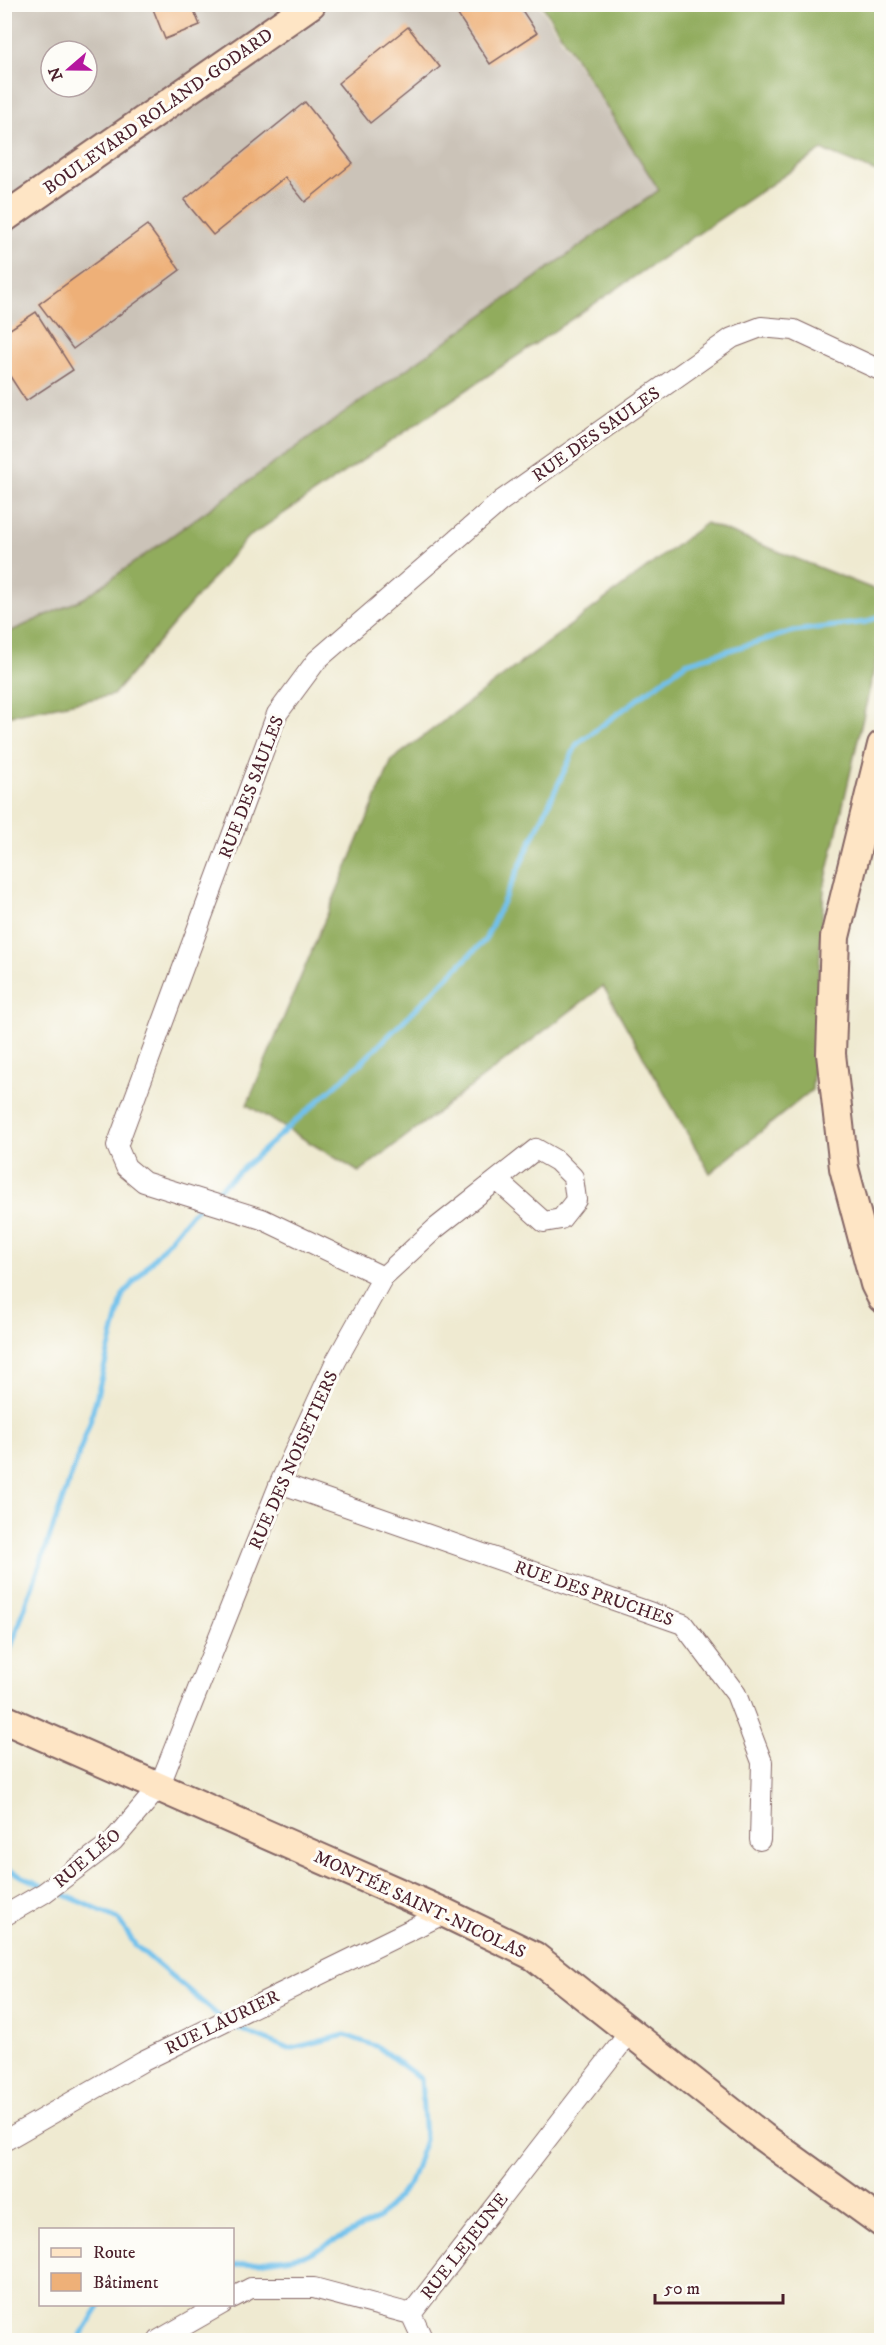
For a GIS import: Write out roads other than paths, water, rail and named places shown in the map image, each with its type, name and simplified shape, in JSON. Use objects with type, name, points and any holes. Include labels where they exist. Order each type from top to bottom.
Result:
[{"type":"street","name":"BOULEVARD ROLAND-GODARD","points":[[4,218],[311,4]]},
{"type":"street","name":"RUE DES SAULES","points":[[383,1277],[262,1219],[144,1182],[126,1167],[117,1146],[277,714],[317,660],[501,501],[732,338],[761,327],[794,330],[882,371]]},
{"type":"street","points":[[882,745],[835,937],[831,1054],[844,1168],[875,1284],[882,1298]]},
{"type":"street","name":"RUE DES NOISETIERS","points":[[159,1787],[280,1483],[336,1361],[383,1277],[436,1228],[497,1180]]},
{"type":"street","name":"RUE DES PRUCHES","points":[[280,1483],[683,1624],[736,1694],[762,1762],[760,1840]]},
{"type":"street","name":"MONTÉE SAINT-NICOLAS","points":[[4,1719],[445,1913],[534,1956],[763,2137],[882,2223]]},
{"type":"street","name":"RUE LÉO","points":[[4,1916],[44,1893],[113,1841],[159,1787]]},
{"type":"street","name":"RUE LAURIER","points":[[4,2141],[143,2061],[445,1913]]},
{"type":"street","name":"RUE LEJEUNE","points":[[234,2297],[251,2288],[314,2288],[411,2314],[630,2032]]},
{"type":"street","points":[[159,2340],[218,2306]]},
{"type":"street","points":[[411,2314],[423,2340]]},
{"type":"waterway","points":[[209,1198],[361,1063],[485,940],[577,744],[686,663],[794,631],[867,622],[882,615]]},
{"type":"waterway","points":[[4,1667],[90,1422],[123,1295],[202,1204]]},
{"type":"waterway","points":[[4,1868],[45,1887]]},
{"type":"waterway","points":[[54,1890],[118,1919],[136,1946],[220,2017]]},
{"type":"waterway","points":[[229,2025],[289,2049],[345,2035],[378,2047],[421,2079],[425,2140],[410,2183],[378,2219],[306,2255],[234,2266]]},
{"type":"waterway","points":[[78,2340],[100,2306]]}]
